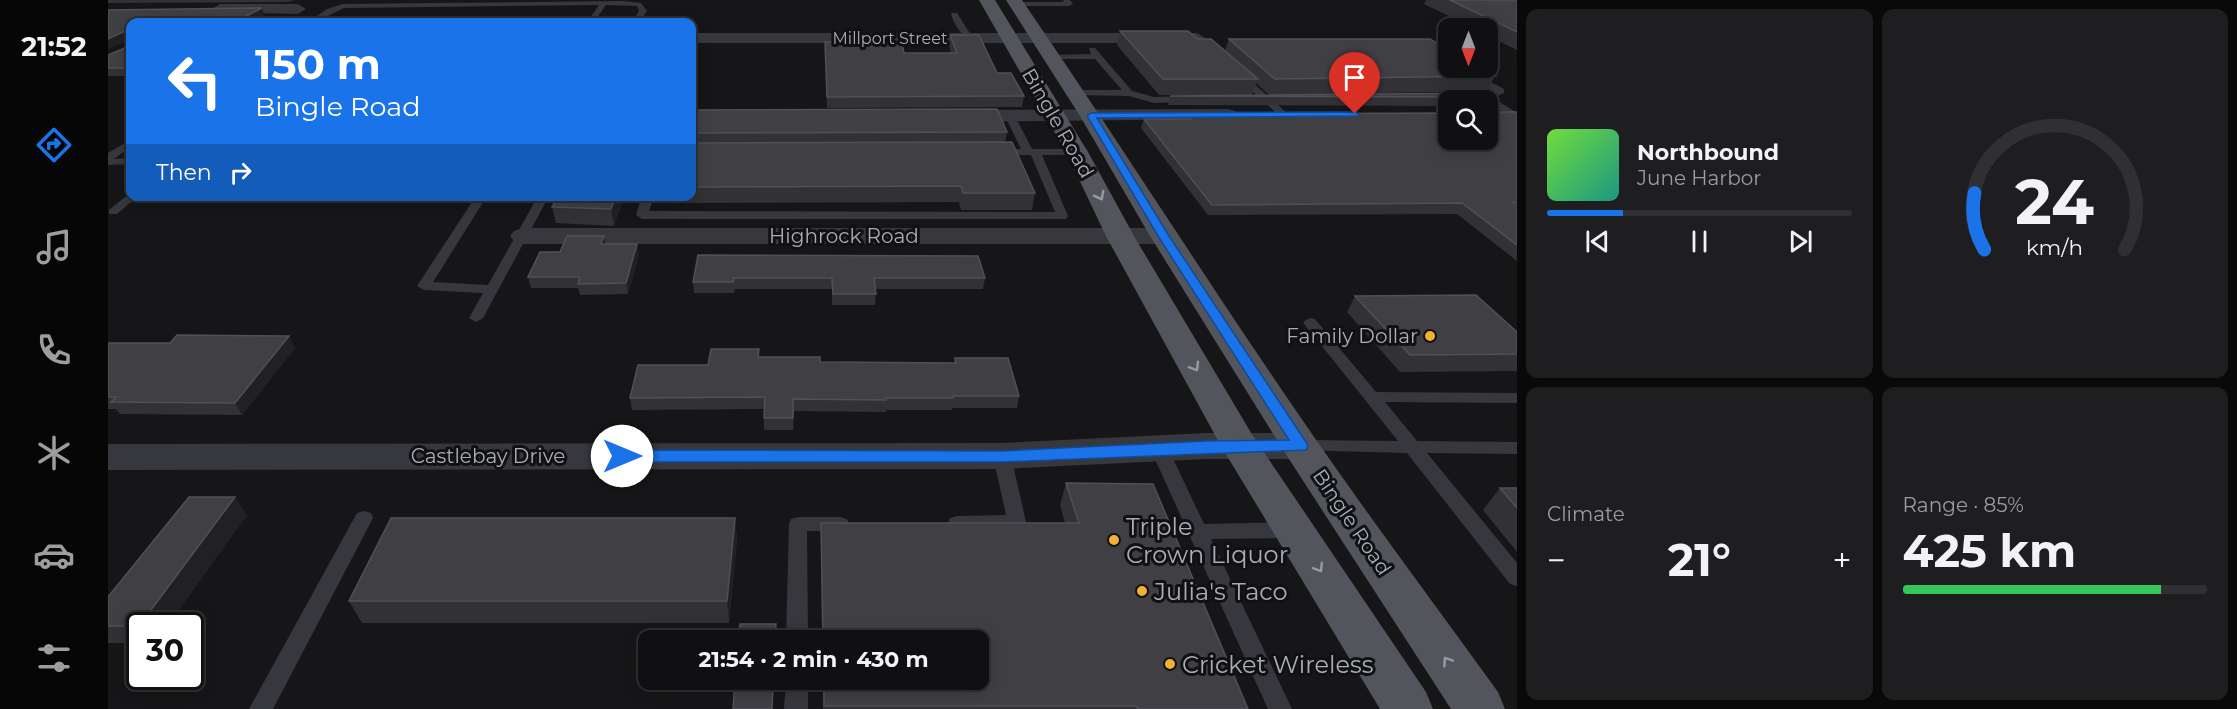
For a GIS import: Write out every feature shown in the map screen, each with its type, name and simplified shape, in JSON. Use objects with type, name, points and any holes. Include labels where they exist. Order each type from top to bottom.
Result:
[{"type":"main road","name":"Bingle Road","points":[[1006,1],[1074,108],[1164,236],[1300,446],[1480,709]]},
{"type":"main road","name":"Bingle Road","points":[[1033,45],[1074,108],[1077,152],[1120,236],[1240,446],[1408,709]]},
{"type":"street","points":[[202,9],[298,9]]},
{"type":"street","name":"Millport Street","points":[[696,38],[974,39],[1033,45],[1200,40]]},
{"type":"street","points":[[939,116],[1010,116],[1074,108],[1281,107],[1308,115]]},
{"type":"street","points":[[1498,109],[1514,113]]},
{"type":"street","name":"Highrock Road","points":[[523,236],[641,226],[817,226],[1164,236]]},
{"type":"street","name":"Castlebay Drive","points":[[108,457],[1002,456],[1159,448],[1300,446]]},
{"type":"lane","points":[[1006,1],[1069,4],[1066,0]]},
{"type":"lane","points":[[594,18],[603,4]]},
{"type":"lane","points":[[318,18],[330,10],[343,6],[639,4],[643,10],[638,18]]},
{"type":"lane","points":[[954,15],[966,34],[974,39]]},
{"type":"lane","points":[[1033,45],[1095,53],[1129,93]]},
{"type":"lane","points":[[1232,69],[1266,99],[1281,107]]},
{"type":"lane","points":[[1477,78],[1501,91],[1498,94]]},
{"type":"lane","points":[[1074,108],[1129,93],[1154,100],[1199,99]]},
{"type":"lane","points":[[1254,99],[1266,99],[1281,107]]},
{"type":"lane","points":[[817,226],[1062,216],[1032,152],[1010,116]]},
{"type":"lane","points":[[108,160],[126,146]]},
{"type":"lane","points":[[982,152],[1077,152]]},
{"type":"lane","points":[[108,160],[126,161]]},
{"type":"lane","points":[[110,214],[127,201]]},
{"type":"lane","points":[[479,201],[424,286],[492,290]]},
{"type":"lane","points":[[476,318],[541,201]]},
{"type":"lane","points":[[641,226],[647,201]]},
{"type":"lane","points":[[1310,322],[1517,578]]},
{"type":"lane","points":[[1372,397],[1517,398]]},
{"type":"lane","points":[[1300,446],[1517,448]]},
{"type":"lane","points":[[1159,448],[1280,709]]},
{"type":"lane","points":[[936,523],[1017,522],[1002,456]]},
{"type":"lane","points":[[261,709],[364,518]]},
{"type":"lane","points":[[797,630],[798,524],[855,524]]},
{"type":"lane","points":[[1198,532],[1295,530]]},
{"type":"lane","points":[[796,709],[797,690]]},
{"type":"building","points":[[1450,0],[1517,0],[1517,32],[1498,23],[1498,18],[1488,18]]},
{"type":"building","points":[[262,8],[243,18],[126,18],[126,32],[108,39],[108,10]]},
{"type":"building","points":[[1120,31],[1188,31],[1198,39],[1211,39],[1258,79],[1163,79]]},
{"type":"building","points":[[950,35],[979,35],[997,73],[1011,73],[1024,96],[827,97],[825,42],[886,42],[887,44],[902,44],[904,53],[957,53]]},
{"type":"building","points":[[1229,39],[1430,39],[1438,44],[1438,77],[1275,79]]},
{"type":"building","points":[[126,47],[126,68],[108,68],[108,55]]},
{"type":"building","points":[[1438,93],[1438,97],[1170,96]]},
{"type":"building","points":[[997,109],[1007,132],[696,133],[696,110]]},
{"type":"building","points":[[1498,112],[1517,112],[1517,202],[1513,202],[1517,205],[1517,245],[1462,203],[1212,205],[1144,119],[1190,119],[1186,114],[1438,113],[1438,150],[1498,150]]},
{"type":"building","points":[[1012,142],[1035,193],[963,193],[961,186],[696,187],[696,143]]},
{"type":"building","points":[[555,201],[614,201],[611,209],[552,207]]},
{"type":"building","points":[[567,236],[604,236],[601,244],[637,244],[626,283],[578,284],[580,277],[528,277],[540,252],[560,252]]},
{"type":"building","points":[[698,255],[978,256],[985,278],[874,278],[876,294],[833,294],[832,278],[734,278],[733,282],[693,282]]},
{"type":"building","points":[[1476,295],[1517,332],[1517,354],[1410,355],[1355,296]]},
{"type":"building","points":[[177,335],[289,336],[235,403],[111,402],[116,397],[108,397],[108,343],[170,343]]},
{"type":"building","points":[[711,349],[759,349],[758,357],[820,357],[820,362],[956,363],[955,358],[1008,358],[1019,396],[886,398],[886,400],[793,399],[793,418],[764,418],[765,397],[630,398],[638,365],[708,365]]},
{"type":"building","points":[[1066,483],[1153,484],[1248,709],[1138,709],[1136,706],[824,706],[824,690],[989,690],[989,630],[823,630],[821,523],[1079,523]]},
{"type":"building","points":[[1500,488],[1517,488],[1517,508]]},
{"type":"building","points":[[189,497],[235,497],[149,612],[126,612],[126,626],[108,626],[108,597]]},
{"type":"building","points":[[391,518],[735,518],[727,601],[349,601]]},
{"type":"building","points":[[740,624],[776,624],[776,630],[739,630]]},
{"type":"building","points":[[734,690],[773,690],[772,709],[733,709]]},
{"type":"place","name":"Family Dollar","points":[[1430,336]]},
{"type":"place","name":"Triple Crown Liquor","points":[[1114,540]]},
{"type":"place","name":"Julia's Taco","points":[[1142,591]]},
{"type":"place","name":"Cricket Wireless","points":[[1170,664]]},
{"type":"route","points":[[622,456],[1002,456],[1206,446],[1300,446],[1164,236],[1091,116],[1355,114]]}]
